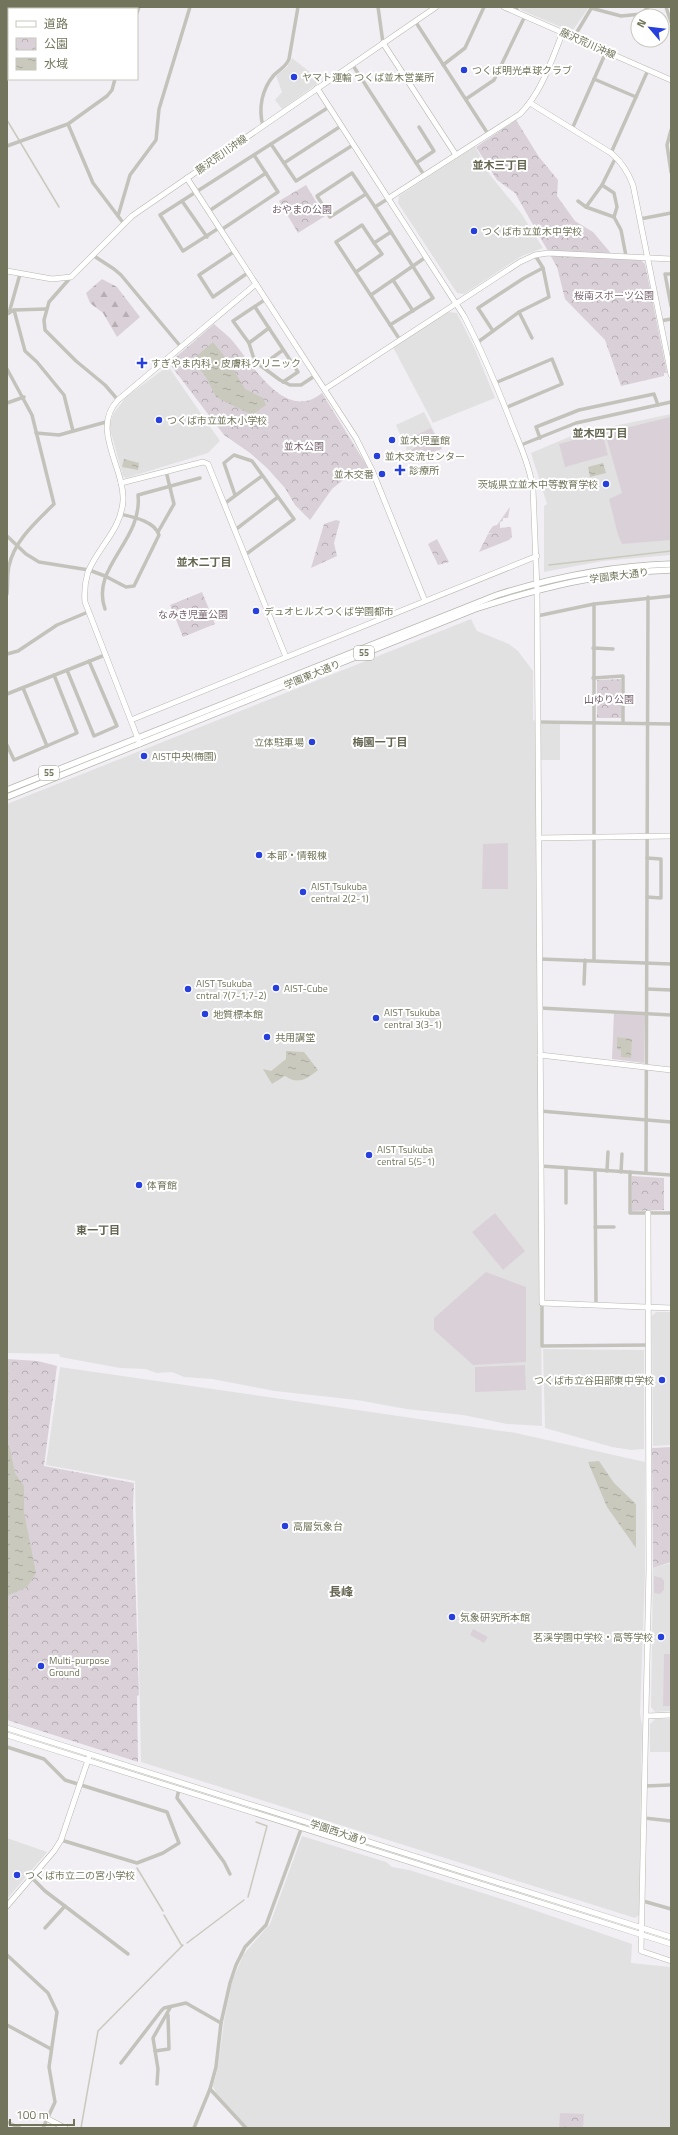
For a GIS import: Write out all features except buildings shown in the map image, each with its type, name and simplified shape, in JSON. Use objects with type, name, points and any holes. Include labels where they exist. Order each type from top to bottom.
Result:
[{"type":"main road","name":"学園東大通り","points":[[7,790],[471,604],[537,583],[610,569],[671,564]]},
{"type":"main road","name":"学園東大通り","points":[[7,797],[475,609],[537,590],[597,577],[671,570]]},
{"type":"street","points":[[118,216],[130,175],[156,140],[159,109],[190,7]]},
{"type":"street","points":[[263,126],[260,115],[266,86],[275,74],[286,66],[289,59],[298,7]]},
{"type":"street","points":[[378,7],[383,43],[456,155]]},
{"type":"street","points":[[443,65],[465,48],[484,7]]},
{"type":"street","name":"藤沢荒川沖線","points":[[504,7],[671,80]]},
{"type":"street","points":[[516,7],[518,13]]},
{"type":"street","points":[[574,37],[591,8],[627,16],[642,14],[648,7]]},
{"type":"street","points":[[666,7],[671,22]]},
{"type":"street","name":"藤沢荒川沖線","points":[[71,277],[94,256],[124,224],[187,178],[432,8]]},
{"type":"street","points":[[466,99],[494,80],[525,16]]},
{"type":"street","points":[[415,21],[488,134]]},
{"type":"street","points":[[375,207],[520,114],[530,103],[541,84],[563,32]]},
{"type":"street","points":[[572,129],[606,52]]},
{"type":"street","points":[[352,64],[424,175]]},
{"type":"street","points":[[611,153],[648,70]]},
{"type":"street","points":[[594,79],[636,97]]},
{"type":"street","points":[[7,146],[68,124],[107,96],[112,90],[115,80]]},
{"type":"street","points":[[318,88],[353,145],[457,304],[478,342],[528,466],[533,489],[538,616],[542,1346],[648,1345]]},
{"type":"street","points":[[530,103],[611,153],[625,167],[632,180],[671,375]]},
{"type":"street","points":[[254,155],[278,192],[207,237],[183,250],[160,215],[329,107]]},
{"type":"street","points":[[68,124],[93,183],[124,224]]},
{"type":"street","points":[[284,163],[341,126]]},
{"type":"street","points":[[416,163],[434,151],[419,127]]},
{"type":"street","points":[[671,130],[667,145],[671,172]]},
{"type":"street","points":[[272,144],[296,181],[353,145]]},
{"type":"street","points":[[586,207],[602,185],[616,157]]},
{"type":"street","points":[[209,211],[266,173]]},
{"type":"street","points":[[366,194],[330,217],[317,196],[352,173],[375,207],[433,298],[390,326]]},
{"type":"street","points":[[187,178],[356,438],[370,465],[425,601]]},
{"type":"street","points":[[602,185],[614,193],[617,208],[614,218]]},
{"type":"street","points":[[182,201],[207,237]]},
{"type":"street","points":[[578,201],[586,207],[614,218],[621,230],[626,256]]},
{"type":"street","points":[[640,219],[671,213]]},
{"type":"street","points":[[356,272],[382,254],[362,225],[336,242],[400,340]]},
{"type":"street","points":[[374,243],[391,232]]},
{"type":"street","points":[[235,251],[199,275],[209,292],[213,297],[249,272]]},
{"type":"street","points":[[325,389],[520,262],[535,255],[548,253],[671,259]]},
{"type":"street","points":[[478,342],[520,312],[549,297],[543,268],[535,255]]},
{"type":"street","points":[[94,256],[114,269],[121,276],[181,347]]},
{"type":"street","points":[[370,295],[426,257]]},
{"type":"street","points":[[493,331],[478,308],[524,278],[543,268]]},
{"type":"street","points":[[7,271],[57,279],[71,277]]},
{"type":"street","points":[[8,313],[20,274]]},
{"type":"street","points":[[671,274],[665,274],[671,306]]},
{"type":"street","points":[[71,277],[53,296],[46,309],[44,326],[47,334],[105,385],[118,400]]},
{"type":"street","points":[[393,280],[413,311]]},
{"type":"street","points":[[140,744],[85,602],[84,588],[89,570],[115,528],[120,514],[122,501],[121,483],[107,434],[106,422],[110,410],[118,400],[256,284]]},
{"type":"street","points":[[266,299],[233,321],[249,343],[253,356],[261,366],[283,382],[290,385],[301,385],[316,375]]},
{"type":"street","points":[[255,307],[298,372],[283,382]]},
{"type":"street","points":[[8,313],[14,310],[46,309]]},
{"type":"street","points":[[14,310],[25,351],[37,362],[64,395],[73,430]]},
{"type":"street","points":[[520,312],[532,338]]},
{"type":"street","points":[[660,321],[671,319]]},
{"type":"street","points":[[249,343],[269,328]]},
{"type":"street","points":[[261,366],[283,350]]},
{"type":"street","points":[[495,383],[552,359],[562,384],[505,408]]},
{"type":"street","points":[[7,368],[24,397],[32,415],[54,504],[30,529],[17,546],[9,568],[7,594]]},
{"type":"street","points":[[540,438],[536,427],[579,410],[654,394],[658,405]]},
{"type":"street","points":[[7,403],[24,397]]},
{"type":"street","points":[[520,445],[576,423],[671,402]]},
{"type":"street","points":[[36,433],[59,435],[106,422]]},
{"type":"street","points":[[235,495],[224,463],[234,456],[252,461],[294,519],[245,555]]},
{"type":"street","points":[[121,483],[206,462],[209,466],[286,657]]},
{"type":"street","points":[[7,536],[17,546],[39,562],[89,570],[105,576],[126,587],[134,586],[158,540],[158,532],[174,504],[166,472]]},
{"type":"street","points":[[224,504],[262,476]]},
{"type":"street","points":[[105,609],[102,596],[105,576],[128,539],[137,518],[138,495],[200,478]]},
{"type":"street","points":[[235,530],[278,497]]},
{"type":"street","points":[[120,514],[137,518],[156,528],[158,532]]},
{"type":"street","points":[[131,720],[536,556]]},
{"type":"street","points":[[538,616],[594,604],[648,597],[671,596]]},
{"type":"street","points":[[646,1174],[648,597]]},
{"type":"street","points":[[594,604],[594,960]]},
{"type":"street","points":[[7,654],[18,651],[58,625],[88,612]]},
{"type":"street","points":[[593,648],[613,649]]},
{"type":"street","points":[[7,694],[105,655]]},
{"type":"street","points":[[67,670],[94,736],[117,726],[89,661]]},
{"type":"street","points":[[7,744],[14,760],[77,733],[54,675]]},
{"type":"street","points":[[593,678],[623,676],[623,723]]},
{"type":"street","points":[[23,688],[47,746]]},
{"type":"street","points":[[538,722],[671,724]]},
{"type":"street","points":[[539,838],[671,836]]},
{"type":"street","points":[[647,858],[661,859],[662,898],[647,897]]},
{"type":"street","points":[[540,958],[671,964]]},
{"type":"street","points":[[584,984],[585,960]]},
{"type":"street","points":[[647,989],[671,990]]},
{"type":"street","points":[[540,1008],[671,1015]]},
{"type":"street","points":[[540,1055],[671,1070]]},
{"type":"street","points":[[540,1111],[671,1122]]},
{"type":"street","points":[[607,1171],[608,1152]]},
{"type":"street","points":[[621,1172],[622,1154]]},
{"type":"street","points":[[541,1166],[671,1175]]},
{"type":"street","points":[[566,1168],[566,1204]]},
{"type":"street","points":[[595,1170],[596,1306]]},
{"type":"street","points":[[630,1172],[630,1213],[671,1212]]},
{"type":"street","points":[[648,1213],[650,1568],[641,1951],[671,1961]]},
{"type":"street","points":[[595,1227],[614,1227]]},
{"type":"street","points":[[542,1303],[671,1308]]},
{"type":"street","points":[[647,1716],[671,1715]]},
{"type":"street","name":"学園西大通り","points":[[7,1728],[671,1937]]},
{"type":"street","name":"学園西大通り","points":[[7,1735],[671,1944]]},
{"type":"street","points":[[7,1747],[44,1759],[60,1777],[80,1785],[167,1812],[179,1843],[163,1853],[137,1863],[61,1840]]},
{"type":"street","points":[[7,1906],[32,1878],[61,1840],[90,1754]]},
{"type":"street","points":[[645,1786],[670,1785]]},
{"type":"street","points":[[179,1789],[177,1798],[224,1862],[230,1874]]},
{"type":"street","points":[[644,1818],[671,1821]]},
{"type":"street","points":[[194,2128],[210,2089],[216,2067],[221,2024],[230,1982],[236,1965],[245,1947],[266,1925],[304,1821]]},
{"type":"street","points":[[32,1878],[45,1891],[128,1954]]},
{"type":"street","points":[[643,1901],[671,1909]]},
{"type":"street","points":[[45,1928],[65,1906]]},
{"type":"street","points":[[7,1955],[42,1986],[54,2003],[56,2012],[49,2068],[55,2102],[43,2128]]},
{"type":"street","points":[[121,2063],[164,2008],[170,2008],[186,2003],[221,2024]]},
{"type":"street","points":[[157,2084],[158,2069],[153,2038],[168,2014],[170,2008]]},
{"type":"street","points":[[155,2051],[169,2049],[168,2014]]},
{"type":"street","points":[[7,2025],[51,2049]]},
{"type":"street","points":[[210,2089],[246,2128]]},
{"type":"street","points":[[48,2119],[65,2128]]},
{"type":"street","points":[[7,2122],[20,2128]]},
{"type":"shaded area","points":[[519,7],[589,7],[573,30],[570,31],[521,10]]},
{"type":"shaded area","points":[[292,58],[321,81],[282,109],[275,100],[282,92],[276,76],[287,67]]},
{"type":"shaded area","name":"つくば市立並木中学校","points":[[475,146],[490,175],[521,213],[543,248],[522,256],[464,294],[457,293],[398,203],[399,196]]},
{"type":"shaded area","points":[[448,312],[457,313],[475,349],[495,398],[433,423],[393,347]]},
{"type":"shaded area","name":"つくば市立並木小学校","points":[[168,366],[220,441],[208,453],[126,478],[123,476],[111,433],[110,425],[113,414],[126,397]]},
{"type":"shaded area","points":[[424,412],[439,441],[409,455],[396,425]]},
{"type":"shaded area","name":"茨城県立並木中等教育学校","points":[[671,414],[671,555],[603,561],[544,572],[544,506],[547,504],[531,453],[576,434]]},
{"type":"shaded area","points":[[471,619],[477,631],[509,644],[518,651],[533,671],[533,720],[536,721],[542,1426],[507,1424],[463,1415],[406,1409],[357,1400],[275,1391],[212,1379],[184,1377],[172,1372],[157,1373],[145,1369],[120,1368],[60,1357],[59,1354],[7,1353],[7,804]]},
{"type":"shaded area","points":[[541,724],[560,724],[560,760],[541,760]]},
{"type":"shaded area","name":"つくば市立谷田部東中学校","points":[[656,1312],[671,1312],[671,1445],[653,1446],[652,1316]]},
{"type":"shaded area","points":[[543,1349],[644,1350],[644,1449],[631,1450],[612,1447],[545,1428]]},
{"type":"shaded area","points":[[60,1367],[516,1433],[645,1462],[645,1571],[640,1714],[642,1725],[639,1915],[635,1918],[141,1762],[135,1481],[46,1465]]},
{"type":"shaded area","name":"茗渓学園中学校・高等学校","points":[[671,1563],[671,1711],[655,1712],[651,1707],[653,1568]]},
{"type":"shaded area","points":[[655,1719],[670,1719],[671,1752],[650,1752],[650,1724]]},
{"type":"shaded area","points":[[302,1836],[386,1862],[392,1867],[409,1870],[505,1900],[632,1944],[631,1963],[671,1967],[671,2128],[248,2128],[216,2093],[213,2086],[218,2067],[224,2021],[232,1982],[243,1955],[270,1924]]},
{"type":"shaded area","name":"つくば市立二の宮小学校","points":[[7,1838],[47,1852],[7,1899]]},
{"type":"green space","name":"桜南スポーツ公園","points":[[516,120],[539,157],[558,180],[557,196],[575,221],[593,232],[615,258],[639,258],[645,264],[667,373],[664,373],[664,376],[621,386],[605,340],[565,299],[557,267],[515,193],[497,180],[476,147]]},
{"type":"green space","name":"おやまの公園","points":[[306,185],[325,216],[298,233],[279,201]]},
{"type":"green space","points":[[102,279],[117,287],[140,317],[117,337],[103,313],[90,303],[86,293]]},
{"type":"green space","name":"並木公園","points":[[214,324],[230,338],[258,374],[282,395],[295,401],[308,400],[322,393],[372,474],[343,480],[332,489],[310,520],[295,505],[285,488],[267,468],[250,453],[224,435],[169,363]]},
{"type":"green space","points":[[670,417],[671,540],[622,544],[618,535],[609,499],[622,493],[605,433]]},
{"type":"green space","points":[[431,428],[438,441],[410,454],[409,451],[418,446],[414,436]]},
{"type":"green space","points":[[602,432],[608,455],[565,467],[559,444]]},
{"type":"green space","points":[[439,441],[442,449],[411,461],[409,455]]},
{"type":"green space","points":[[510,507],[508,518],[503,518],[503,521],[500,522],[500,528],[511,527],[512,537],[509,540],[479,552],[488,534],[492,534],[488,533],[493,526],[497,525]]},
{"type":"green space","points":[[336,520],[340,521],[334,543],[337,556],[311,568],[324,524]]},
{"type":"green space","points":[[437,539],[449,562],[438,565],[428,544]]},
{"type":"green space","name":"なみき児童公園","points":[[202,592],[215,624],[183,637],[170,605]]},
{"type":"green space","name":"山ゆり公園","points":[[621,679],[622,718],[597,718],[597,680]]},
{"type":"green space","points":[[508,843],[508,889],[482,889],[483,844]]},
{"type":"green space","points":[[614,1012],[645,1015],[644,1063],[612,1059]]},
{"type":"green space","points":[[632,1176],[664,1178],[664,1210],[631,1211]]},
{"type":"green space","points":[[495,1213],[525,1251],[503,1270],[472,1232]]},
{"type":"green space","points":[[486,1272],[526,1287],[526,1362],[473,1365],[434,1330],[434,1318]]},
{"type":"green space","points":[[7,1359],[38,1361],[57,1366],[44,1466],[134,1483],[133,1507],[139,1695],[137,1696],[138,1762],[7,1720]]},
{"type":"green space","points":[[525,1365],[526,1390],[475,1392],[475,1367]]},
{"type":"green space","points":[[671,1447],[671,1562],[653,1568],[652,1448]]},
{"type":"green space","points":[[654,1576],[662,1578],[664,1581],[664,1590],[660,1594],[654,1593]]},
{"type":"green space","points":[[473,1629],[488,1637],[484,1643],[470,1635]]},
{"type":"green space","points":[[664,1654],[671,1654],[671,1706],[663,1706]]},
{"type":"green space","points":[[560,2113],[584,2114],[583,2128],[559,2128]]},
{"type":"water","points":[[213,342],[229,362],[245,389],[263,398],[266,405],[252,415],[216,397],[206,377],[192,360]]},
{"type":"water","points":[[124,459],[139,463],[138,470],[122,467]]},
{"type":"water","points":[[603,463],[606,473],[590,477],[588,467]]},
{"type":"water","points":[[617,1037],[632,1039],[631,1058],[621,1057],[621,1050],[617,1049]]},
{"type":"water","points":[[286,1051],[304,1052],[318,1070],[302,1080],[294,1080],[285,1076],[272,1084],[263,1069],[271,1071],[286,1059]]},
{"type":"water","points":[[7,1443],[10,1449],[15,1473],[24,1486],[24,1512],[36,1573],[27,1587],[7,1596]]},
{"type":"water","points":[[599,1461],[614,1483],[636,1504],[636,1548],[607,1507],[588,1462]]},
{"type":"waterway","points":[[7,120],[59,207]]},
{"type":"waterway","points":[[549,565],[671,551]]},
{"type":"waterway","points":[[248,1897],[267,1826],[256,1822]]},
{"type":"waterway","points":[[137,1868],[163,1911]]},
{"type":"waterway","points":[[187,1943],[244,1900]]},
{"type":"waterway","points":[[164,1915],[182,1946]]},
{"type":"waterway","points":[[81,2128],[98,2031],[183,1945]]},
{"type":"place","name":"つくば明光卓球クラブ","points":[[464,70]]},
{"type":"place","name":"ヤマト運輸 つくば並木営業所","points":[[294,77]]},
{"type":"place","name":"つくば市立並木中学校","points":[[474,231]]},
{"type":"place","name":"すぎやま内科・皮膚科クリニック","points":[[142,363]]},
{"type":"place","name":"つくば市立並木小学校","points":[[159,420]]},
{"type":"place","name":"並木児童館","points":[[392,440]]},
{"type":"place","name":"並木交流センター","points":[[377,456]]},
{"type":"place","name":"診療所","points":[[400,470]]},
{"type":"place","name":"並木交番","points":[[382,474]]},
{"type":"place","name":"茨城県立並木中等教育学校","points":[[606,484]]},
{"type":"place","name":"デュオヒルズつくば学園都市","points":[[256,611]]},
{"type":"place","name":"立体駐車場","points":[[312,742]]},
{"type":"place","name":"AIST中央(梅園)","points":[[144,756]]},
{"type":"place","name":"本部・情報棟","points":[[259,855]]},
{"type":"place","name":"AIST Tsukuba central 2(2-1)","points":[[303,892]]},
{"type":"place","name":"AIST-Cube","points":[[276,988]]},
{"type":"place","name":"AIST Tsukuba cntral 7(7-1,7-2)","points":[[188,989]]},
{"type":"place","name":"地質標本館","points":[[205,1014]]},
{"type":"place","name":"AIST Tsukuba central 3(3-1)","points":[[376,1018]]},
{"type":"place","name":"共用講堂","points":[[267,1037]]},
{"type":"place","name":"AIST Tsukuba central 5(5-1)","points":[[369,1155]]},
{"type":"place","name":"体育館","points":[[139,1185]]},
{"type":"place","name":"つくば市立谷田部東中学校","points":[[662,1380]]},
{"type":"place","name":"高層気象台","points":[[285,1526]]},
{"type":"place","name":"気象研究所本館","points":[[452,1617]]},
{"type":"place","name":"茗渓学園中学校・高等学校","points":[[661,1637]]},
{"type":"place","name":"Multi-purpose Ground","points":[[41,1666]]},
{"type":"place","name":"つくば市立二の宮小学校","points":[[17,1875]]},
{"type":"district","name":"並木三丁目","points":[[500,165]]},
{"type":"district","name":"並木四丁目","points":[[600,433]]},
{"type":"district","name":"並木二丁目","points":[[204,562]]},
{"type":"district","name":"梅園一丁目","points":[[380,742]]},
{"type":"district","name":"東一丁目","points":[[98,1230]]},
{"type":"district","name":"長峰","points":[[341,1592]]}]
